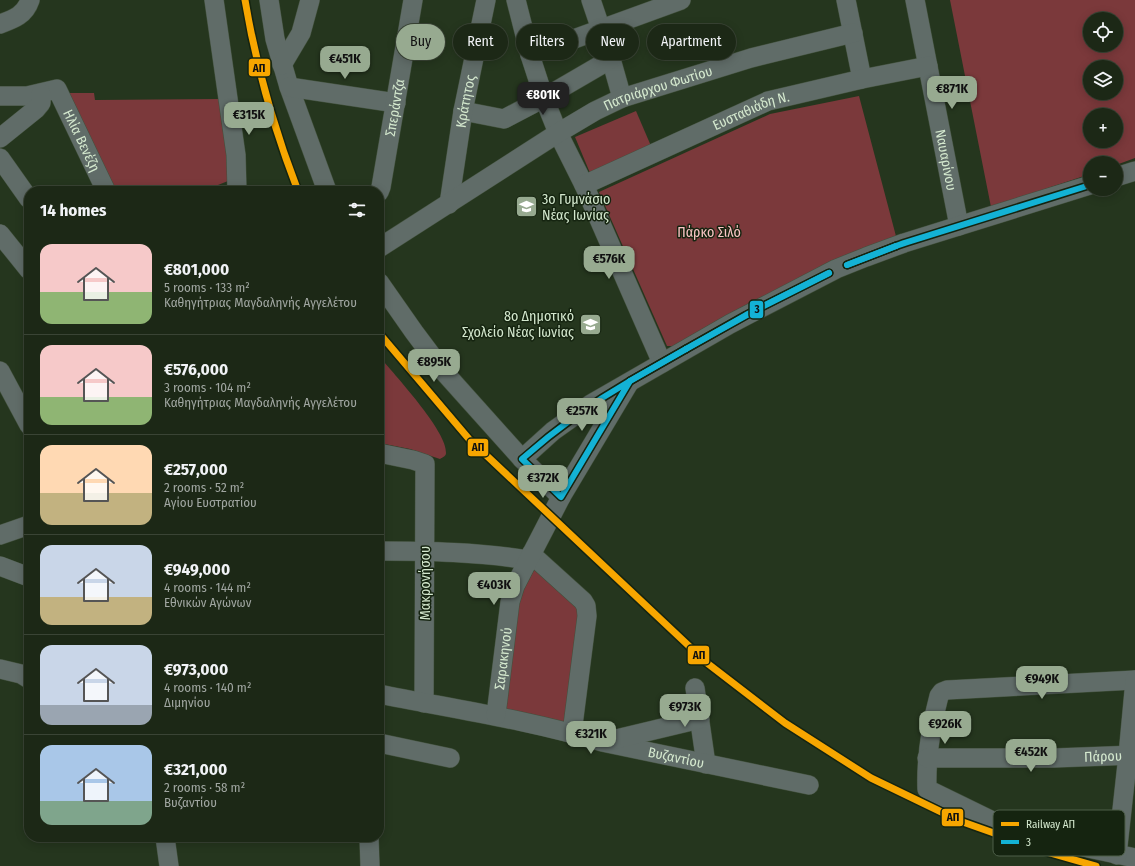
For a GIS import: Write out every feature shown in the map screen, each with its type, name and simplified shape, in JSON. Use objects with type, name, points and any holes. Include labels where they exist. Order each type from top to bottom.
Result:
[{"type":"street","points":[[0,24],[22,14],[27,8],[30,0]]},
{"type":"street","points":[[214,0],[236,155],[237,186]]},
{"type":"street","points":[[269,0],[275,39],[282,65],[325,186]]},
{"type":"street","points":[[282,65],[301,33],[310,0]]},
{"type":"street","name":"Σπεράντζα","points":[[381,186],[413,0]]},
{"type":"street","name":"Κράτητος","points":[[449,204],[463,111],[486,0]]},
{"type":"street","points":[[516,0],[522,24]]},
{"type":"street","points":[[591,0],[599,24]]},
{"type":"street","points":[[615,24],[681,0]]},
{"type":"street","points":[[846,0],[862,78]]},
{"type":"street","name":"Ναυαρίνου","points":[[915,0],[959,226]]},
{"type":"street","name":"Πατριάρχου Φωτίου","points":[[384,245],[558,133],[595,111],[622,98],[752,58],[852,33]]},
{"type":"street","points":[[532,60],[544,98],[558,133],[584,185],[662,363]]},
{"type":"street","points":[[463,111],[504,119],[544,98],[609,60]]},
{"type":"street","points":[[611,60],[622,98]]},
{"type":"street","name":"Ευσταθιάδη Ν.","points":[[584,185],[768,101],[862,78],[928,66]]},
{"type":"street","points":[[289,87],[396,103]]},
{"type":"street","points":[[0,96],[26,96],[49,91]]},
{"type":"street","points":[[0,138],[36,110],[49,91]]},
{"type":"street","name":"Ηλία Βενέζη","points":[[49,91],[103,186]]},
{"type":"street","points":[[0,158],[24,192]]},
{"type":"street","points":[[1123,175],[1135,171]]},
{"type":"street","points":[[522,459],[553,431],[574,415],[630,381],[746,315],[836,269],[866,257],[959,226],[1083,187]]},
{"type":"street","points":[[0,234],[24,264]]},
{"type":"street","points":[[384,289],[444,372],[522,459],[561,498]]},
{"type":"street","points":[[0,372],[24,416]]},
{"type":"street","name":"Σαρακηνού","points":[[496,715],[511,597],[515,586],[561,498],[630,381]]},
{"type":"street","name":"Μακρονήσου","points":[[384,454],[425,464],[424,703]]},
{"type":"street","points":[[0,535],[24,527]]},
{"type":"street","points":[[384,551],[424,551],[529,557],[583,601],[587,610],[572,733]]},
{"type":"street","points":[[0,566],[24,574]]},
{"type":"street","points":[[0,669],[24,676]]},
{"type":"street","points":[[993,821],[928,789],[927,758],[937,703],[942,692],[947,690],[1135,680],[1126,857]]},
{"type":"street","points":[[695,688],[706,764]]},
{"type":"street","name":"Βυζαντίου","points":[[384,695],[496,715],[572,733],[602,742],[809,785]]},
{"type":"street","points":[[602,742],[700,719]]},
{"type":"street","points":[[384,744],[450,758]]},
{"type":"street","name":"Πάρου","points":[[927,758],[1054,758],[1132,755]]},
{"type":"street","points":[[166,842],[169,866]]},
{"type":"street","points":[[369,842],[370,866]]},
{"type":"green space","points":[[950,0],[1135,0],[1135,158],[1123,162],[1123,156],[1083,156],[1083,176],[991,207]]},
{"type":"green space","points":[[69,93],[94,93],[95,100],[219,99],[233,179],[216,186],[112,186],[67,95]]},
{"type":"green space","name":"Πάρκο Σιλό","points":[[859,96],[897,240],[851,256],[733,312],[673,346],[667,346],[599,192],[770,114]]},
{"type":"green space","points":[[636,111],[651,146],[590,173],[575,137]]},
{"type":"green space","points":[[384,362],[418,403],[438,431],[446,453],[445,456],[440,459],[410,449],[384,444]]},
{"type":"green space","points":[[536,566],[582,607],[565,725],[507,713],[504,704],[519,599]]},
{"type":"rail line","name":"ΑΠ","points":[[245,0],[260,73],[281,144],[296,186]]},
{"type":"rail line","name":"ΑΠ","points":[[384,339],[469,439],[707,663],[785,723],[871,778],[960,821],[993,833]]},
{"type":"rail line","name":"ΑΠ","points":[[1061,856],[1096,866]]},
{"type":"transit line","name":"3","points":[[1090,185],[908,242],[896,246],[904,243],[1090,185]]},
{"type":"transit line","name":"3","points":[[847,265],[896,246]]},
{"type":"transit line","name":"3","points":[[847,265],[896,246]]},
{"type":"transit line","name":"3","points":[[686,349],[763,306],[829,273]]},
{"type":"transit line","name":"3","points":[[686,349],[746,315],[829,273]]},
{"type":"transit line","name":"3","points":[[630,381],[686,349]]},
{"type":"transit line","name":"3","points":[[630,381],[686,349]]},
{"type":"transit line","name":"3","points":[[630,381],[561,497],[522,459],[574,417],[630,381]]},
{"type":"place","name":"3ο Γυμνάσιο Νέας Ιωνίας","points":[[526,207]]},
{"type":"place","name":"8ο Δημοτικό Σχολείο Νέας Ιωνίας","points":[[590,324]]}]
